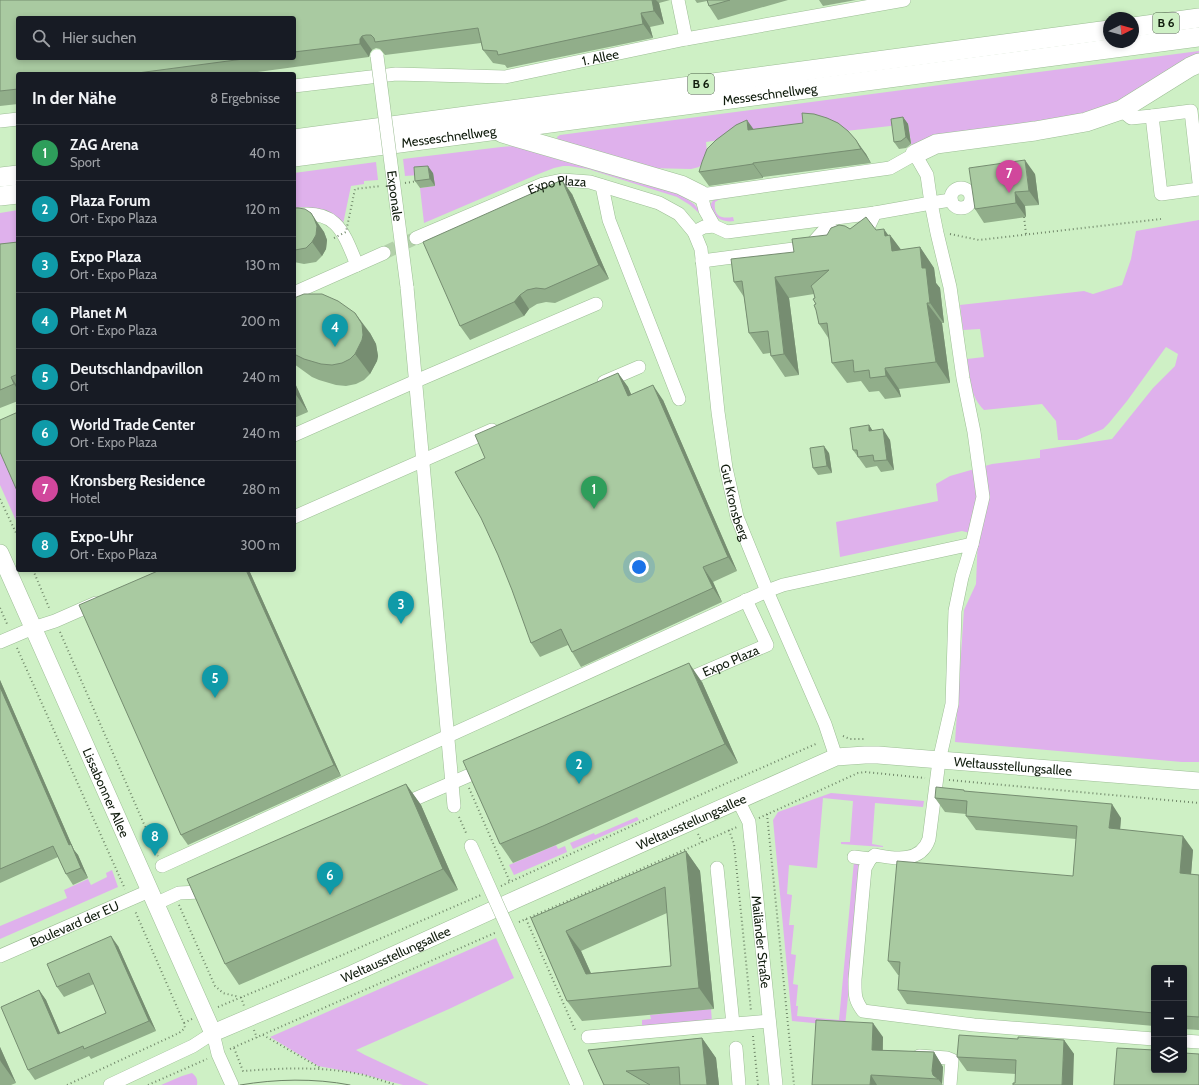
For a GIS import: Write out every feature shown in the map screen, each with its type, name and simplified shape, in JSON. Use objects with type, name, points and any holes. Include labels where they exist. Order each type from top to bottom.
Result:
[{"type":"highway","name":"B 6","points":[[1139,26],[1199,18]]},
{"type":"highway","name":"Messeschnellweg","points":[[296,138],[1103,31]]},
{"type":"highway","name":"Messeschnellweg","points":[[296,157],[1199,37]]},
{"type":"highway","points":[[916,154],[936,144],[1035,131],[1086,122],[1120,110],[1199,63]]},
{"type":"highway","points":[[495,131],[681,185],[701,195]]},
{"type":"highway","points":[[0,177],[16,175]]},
{"type":"highway","points":[[0,196],[16,194]]},
{"type":"main road","name":"Lissabonner Allee","points":[[0,552],[213,1033]]},
{"type":"main road","name":"Weltausstellungsallee","points":[[213,1033],[352,974],[509,902],[836,758],[865,755],[1199,781]]},
{"type":"street","points":[[678,0],[686,39]]},
{"type":"street","name":"1. Allee","points":[[296,86],[396,74],[505,77],[686,39],[904,0]]},
{"type":"street","name":"Exponale","points":[[377,56],[394,184],[416,381]]},
{"type":"street","points":[[1120,110],[1131,118],[1191,111],[1199,182]]},
{"type":"street","points":[[1152,116],[1161,194],[1199,189]]},
{"type":"street","points":[[0,121],[16,119]]},
{"type":"street","points":[[714,226],[705,210],[701,195],[890,168],[916,154],[927,175],[937,233],[950,287],[963,378],[974,432],[983,497],[955,611],[952,704],[939,760],[929,839],[924,848],[916,854],[904,859],[875,856],[870,859],[865,868],[855,979],[857,1003],[863,1011],[974,1025],[1151,1039]]},
{"type":"street","name":"Expo Plaza","points":[[416,238],[542,184],[562,180],[590,182],[659,203],[679,214],[694,232]]},
{"type":"street","points":[[602,186],[609,220],[679,399]]},
{"type":"street","points":[[694,232],[704,227],[714,226],[727,232],[826,223],[951,200]]},
{"type":"street","points":[[296,215],[308,213],[317,214],[334,222],[341,229],[346,238],[357,265]]},
{"type":"street","points":[[826,223],[834,233],[841,236],[855,236],[868,230],[876,213]]},
{"type":"street","points":[[702,261],[809,247],[826,223]]},
{"type":"street","name":"Gut Kronsberg","points":[[694,232],[701,249],[718,412],[726,468],[737,517],[767,591],[825,724],[836,758]]},
{"type":"street","points":[[296,292],[384,253]]},
{"type":"street","points":[[296,434],[596,304]]},
{"type":"street","points":[[595,386],[639,367]]},
{"type":"street","points":[[416,381],[448,736],[458,780],[454,806]]},
{"type":"street","points":[[296,516],[501,426]]},
{"type":"street","points":[[162,866],[767,591],[783,585],[972,544]]},
{"type":"street","points":[[0,642],[33,628],[55,621],[109,597]]},
{"type":"street","name":"Expo Plaza","points":[[673,686],[766,645],[746,600]]},
{"type":"street","points":[[388,811],[500,762]]},
{"type":"street","name":"Mailänder Straße","points":[[738,800],[749,822],[776,1085]]},
{"type":"street","points":[[471,846],[577,1085]]},
{"type":"street","points":[[854,857],[870,859]]},
{"type":"street","points":[[717,868],[733,1024]]},
{"type":"street","points":[[177,894],[200,892],[222,883]]},
{"type":"street","name":"Boulevard der EU","points":[[0,956],[129,899],[177,894]]},
{"type":"street","points":[[588,1037],[769,1022]]},
{"type":"street","points":[[110,1085],[193,1046],[213,1033],[218,1054],[232,1085]]},
{"type":"street","points":[[1187,1041],[1199,1042]]},
{"type":"street","points":[[736,1048],[739,1085]]},
{"type":"street","points":[[904,1054],[947,1058],[952,1060],[950,1085]]},
{"type":"path","points":[[334,238],[346,232],[355,189],[420,181]]},
{"type":"path","points":[[1024,217],[1026,234]]},
{"type":"path","points":[[937,233],[979,240],[1161,219]]},
{"type":"path","points":[[0,499],[16,533]]},
{"type":"path","points":[[34,572],[162,866]]},
{"type":"path","points":[[0,608],[185,1028],[179,1033],[67,1085]]},
{"type":"path","points":[[497,888],[684,802],[830,739]]},
{"type":"path","points":[[518,922],[858,773],[865,772],[1199,803]]},
{"type":"path","points":[[458,780],[510,882]]},
{"type":"path","points":[[454,806],[471,846]]},
{"type":"path","points":[[767,814],[794,1085]]},
{"type":"path","points":[[729,830],[734,844],[758,1085]]},
{"type":"path","points":[[177,894],[215,986],[223,993],[241,998],[484,894]]},
{"type":"path","points":[[526,919],[580,1040],[588,1037]]},
{"type":"path","points":[[148,1085],[496,932]]},
{"type":"path","points":[[263,1035],[323,1069]]},
{"type":"path","points":[[234,1048],[243,1071],[289,1068],[323,1069],[363,1075],[396,1085]]},
{"type":"shaded area","points":[[1199,51],[1199,55],[1122,103],[1087,117],[912,149],[908,124],[837,132],[812,127],[706,142],[707,152],[705,160],[699,167],[691,169],[648,168],[558,140],[557,137],[560,135]]},
{"type":"shaded area","points":[[515,146],[678,193],[694,204],[701,212],[700,214],[690,205],[677,197],[588,169],[563,166],[536,175],[424,223],[420,188],[435,186],[419,175],[405,176],[403,159]]},
{"type":"shaded area","points":[[376,162],[378,180],[364,181],[364,184],[351,186],[343,224],[296,211],[296,173]]},
{"type":"shaded area","points":[[730,195],[730,198],[720,199],[715,202],[715,211],[719,216],[733,217],[734,221],[726,221],[716,216],[710,207],[711,203],[715,199]]},
{"type":"shaded area","points":[[16,210],[16,246],[0,247],[0,213]]},
{"type":"shaded area","points":[[1199,220],[1199,762],[1182,762],[955,742],[964,610],[976,584],[978,535],[962,531],[840,557],[836,522],[938,501],[936,484],[950,476],[992,464],[1040,458],[1040,450],[1112,439],[1153,388],[1175,366],[1178,354],[1166,347],[1127,401],[1103,429],[1077,440],[1058,440],[1056,421],[1042,404],[984,410],[979,405],[971,386],[967,359],[984,357],[980,329],[963,330],[960,305],[1084,291],[1093,294],[1122,285],[1131,259],[1136,231]]},
{"type":"shaded area","points":[[4,451],[16,478],[16,521],[0,485],[0,452]]},
{"type":"shaded area","points":[[831,793],[924,801],[923,807],[875,803],[872,844],[883,847],[841,844],[841,842],[850,842],[853,801],[823,798],[817,868],[789,865],[787,894],[792,895],[789,925],[794,925],[791,954],[796,955],[793,984],[798,985],[796,1006],[798,1006],[797,1016],[839,1020],[854,861],[862,861],[845,1026],[792,1021],[773,820],[778,812]]},
{"type":"shaded area","points":[[637,817],[639,820],[573,849],[570,843],[594,833],[595,835]]},
{"type":"shaded area","points":[[556,845],[558,849],[565,846],[567,852],[514,875],[509,865]]},
{"type":"shaded area","points":[[112,870],[118,887],[0,939],[0,926],[67,898],[64,890],[88,879],[91,885],[107,877],[106,873]]},
{"type":"shaded area","points":[[496,938],[514,978],[449,1009],[356,1050],[429,1085],[403,1085],[362,1074],[318,1066],[270,1037]]},
{"type":"shaded area","points":[[711,1009],[712,1022],[642,1028],[642,1020],[651,1019],[650,1015]]},
{"type":"shaded area","points":[[192,1073],[195,1075],[197,1085],[161,1085],[182,1076]]},
{"type":"building","points":[[0,0],[652,0],[654,11],[641,13],[643,24],[498,55],[497,51],[483,50],[478,28],[375,42],[371,35],[366,35],[362,36],[360,39],[360,44],[296,52],[296,16],[16,16],[16,60],[236,60],[145,72],[16,72],[16,89],[0,91]]},
{"type":"building","points":[[707,0],[730,0],[709,6]]},
{"type":"building","points":[[802,113],[814,114],[838,123],[856,140],[861,149],[753,163],[699,172],[707,149],[736,125],[747,120],[748,130],[803,123]]},
{"type":"building","points":[[903,117],[906,137],[901,141],[894,142],[891,119]]},
{"type":"building","points":[[1025,160],[1029,191],[1015,192],[1016,203],[975,209],[969,168]]},
{"type":"building","points":[[428,166],[430,179],[415,181],[414,167]]},
{"type":"building","points":[[562,180],[599,265],[545,289],[536,288],[527,290],[514,302],[460,326],[423,242]]},
{"type":"building","points":[[296,208],[305,209],[311,213],[317,226],[316,235],[306,248],[296,250]]},
{"type":"building","points":[[866,217],[876,230],[884,229],[885,236],[890,235],[892,251],[920,247],[922,268],[926,268],[930,303],[927,303],[936,362],[885,368],[886,376],[870,378],[869,370],[854,372],[853,360],[832,363],[827,323],[819,324],[814,305],[816,304],[813,299],[815,298],[811,286],[829,270],[775,277],[784,354],[771,356],[768,331],[749,333],[742,281],[734,282],[731,259],[794,252],[792,239],[827,235],[831,228],[839,225],[850,229]]},
{"type":"building","points":[[16,242],[16,375],[11,377],[14,384],[0,390],[0,244]]},
{"type":"building","points":[[304,294],[322,294],[338,301],[355,313],[362,324],[363,335],[355,354],[350,359],[342,363],[332,365],[321,364],[296,355],[296,297]]},
{"type":"building","points":[[618,373],[628,396],[653,385],[728,557],[703,567],[713,588],[572,652],[561,629],[531,643],[498,555],[481,518],[455,472],[485,458],[475,435]]},
{"type":"building","points":[[16,413],[16,488],[0,452],[0,420]]},
{"type":"building","points":[[869,425],[869,431],[883,429],[887,460],[874,461],[873,455],[858,457],[857,450],[853,450],[850,428]]},
{"type":"building","points":[[824,446],[827,466],[813,468],[810,448]]},
{"type":"building","points":[[155,572],[247,572],[334,765],[181,835],[79,605]]},
{"type":"building","points":[[689,663],[725,744],[500,844],[463,761]]},
{"type":"building","points":[[0,687],[69,845],[71,844],[81,868],[66,874],[53,846],[0,869]]},
{"type":"building","points":[[406,784],[443,869],[225,964],[187,879]]},
{"type":"building","points":[[936,787],[964,791],[1112,804],[1109,828],[1183,836],[1180,873],[1199,875],[1199,1017],[1187,1016],[1187,965],[1151,965],[1151,1013],[898,990],[900,962],[888,961],[897,861],[1073,876],[1077,826],[966,816],[967,801],[935,798]]},
{"type":"building","points":[[686,851],[699,988],[567,1001],[531,918]],"holes":[[[665,887],[671,966],[586,974],[566,931]]]},
{"type":"building","points":[[111,936],[149,1021],[84,1049],[83,1046],[28,1070],[1,1007],[39,990],[58,1034],[106,1013],[89,973],[57,987],[47,964]]},
{"type":"building","points":[[816,1020],[873,1023],[872,1050],[934,1052],[932,1071],[933,1075],[938,1079],[871,1075],[870,1085],[812,1085]]},
{"type":"building","points":[[959,1035],[1064,1040],[1062,1085],[1013,1085],[1013,1083],[1015,1083],[1016,1060],[957,1057]]},
{"type":"building","points":[[702,1038],[707,1085],[680,1085],[679,1067],[626,1071],[650,1085],[604,1085],[588,1050]]},
{"type":"building","points":[[1117,1048],[1151,1050],[1151,1073],[1187,1073],[1187,1053],[1199,1054],[1199,1085],[1114,1085]]},
{"type":"tunnel","points":[[384,253],[416,238]]},
{"type":"tram line","points":[[240,1085],[267,1081],[295,1080],[323,1081],[350,1085]]},
{"type":"place","name":"Kronsberg Residence","points":[[1009,193]]},
{"type":"place","name":"Planet M","points":[[335,347]]},
{"type":"place","name":"ZAG Arena","points":[[594,509]]},
{"type":"place","name":"Expo Plaza","points":[[401,624]]},
{"type":"place","name":"Deutschlandpavillon","points":[[215,698]]},
{"type":"place","name":"Plaza Forum","points":[[579,784]]},
{"type":"place","name":"Expo-Uhr","points":[[155,856]]},
{"type":"place","name":"World Trade Center","points":[[330,895]]}]
